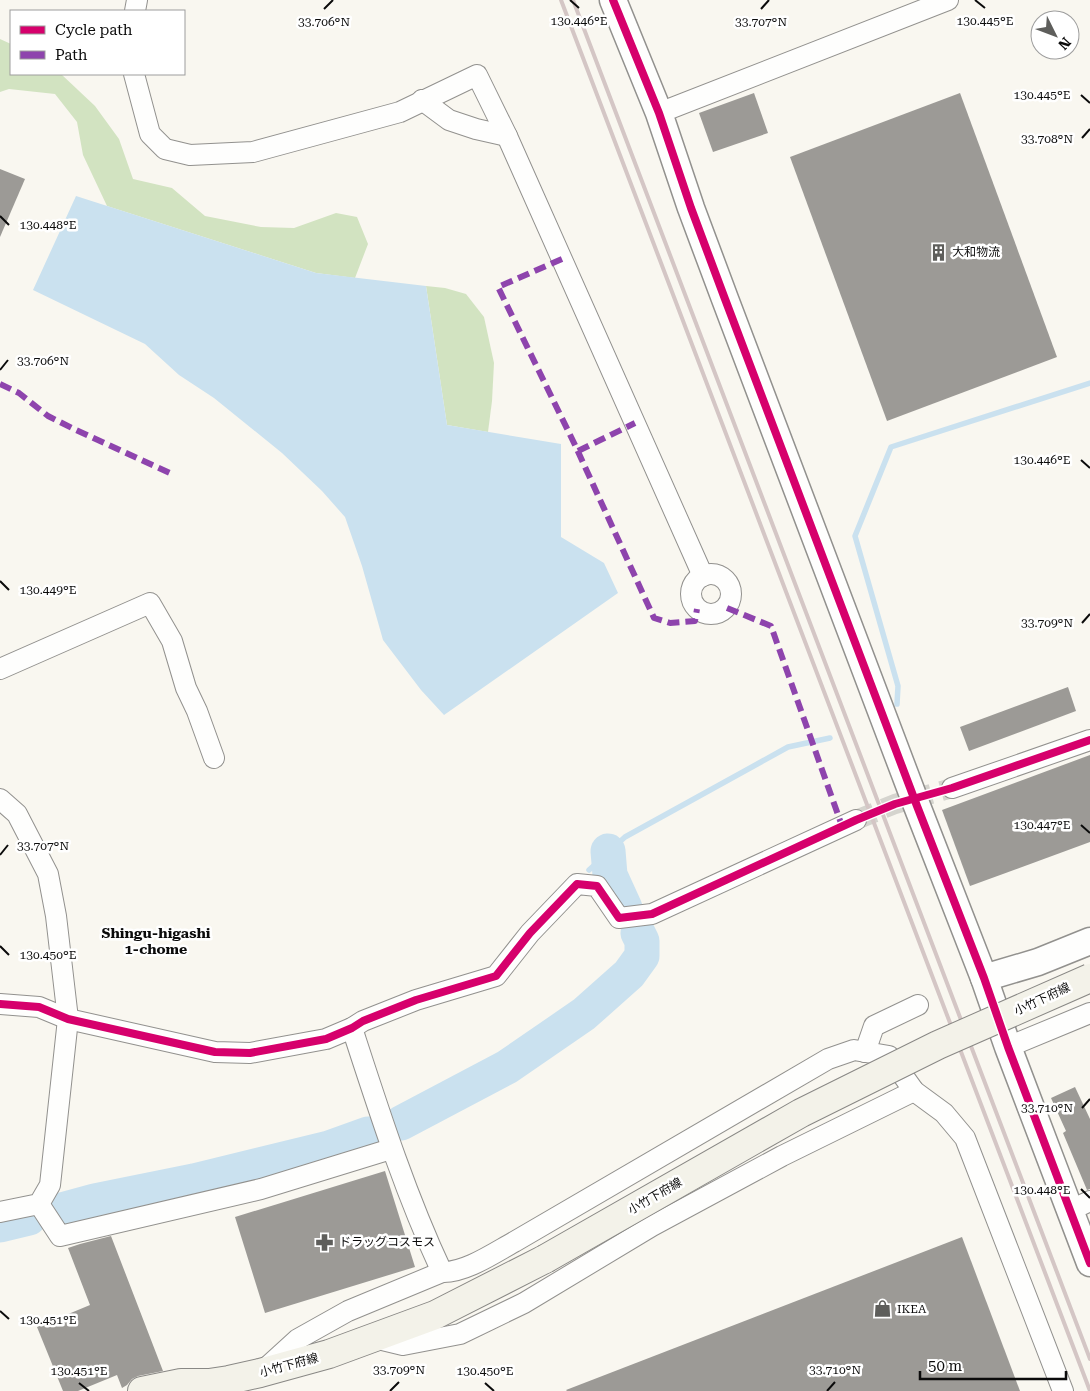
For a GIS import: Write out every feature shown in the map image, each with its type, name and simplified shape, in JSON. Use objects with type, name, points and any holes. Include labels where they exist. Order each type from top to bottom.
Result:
[{"type":"main road","name":"小竹下府線","points":[[142,1391],[181,1383],[200,1387],[260,1373],[329,1354],[435,1315],[545,1259],[802,1113],[938,1045],[1090,978]]},
{"type":"street","points":[[613,0],[659,113],[691,208],[725,299],[984,978],[1008,1047],[1080,1205],[1090,1263]]},
{"type":"street","points":[[659,113],[948,0]]},
{"type":"street","points":[[134,75],[150,134],[165,149],[190,155],[253,152],[400,112],[476,75],[507,136],[703,576]]},
{"type":"street","points":[[422,100],[449,120],[507,136]]},
{"type":"street","points":[[0,669],[150,603],[172,641],[186,688],[197,711],[214,758]]},
{"type":"street","points":[[952,788],[1090,740]]},
{"type":"street","points":[[0,799],[17,814],[48,874],[56,916],[68,1019],[50,1185],[39,1204],[0,1212]]},
{"type":"street","points":[[0,1004],[39,1007],[68,1019],[215,1052],[250,1054],[326,1039],[416,1000],[496,976],[530,933],[577,884],[597,886],[619,918],[652,914],[856,820]]},
{"type":"street","points":[[984,978],[1038,962],[1090,941]]},
{"type":"street","points":[[865,1052],[874,1026],[918,1005]]},
{"type":"street","points":[[1008,1047],[1090,1013]]},
{"type":"street","points":[[352,1028],[392,1149],[426,1237],[442,1272]]},
{"type":"street","points":[[260,1373],[298,1340],[348,1311],[442,1272],[462,1270],[514,1242],[828,1059],[854,1050],[889,1056],[914,1091],[944,1113],[965,1138],[1063,1391]]},
{"type":"street","points":[[374,1338],[403,1345],[460,1334],[524,1303],[652,1226],[773,1160],[914,1091]]},
{"type":"street","points":[[39,1204],[60,1236],[261,1189],[392,1149]]},
{"type":"green space","points":[[0,39],[10,44],[10,75],[62,75],[95,106],[119,139],[133,179],[172,188],[205,216],[261,227],[294,228],[336,213],[357,217],[368,244],[355,278],[316,273],[107,206],[83,155],[77,122],[55,94],[9,89],[0,92]]},
{"type":"green space","points":[[426,286],[445,288],[466,294],[484,317],[494,363],[488,432],[447,425]]},
{"type":"water","points":[[76,196],[316,273],[426,286],[447,425],[561,444],[561,537],[604,563],[618,593],[444,715],[421,690],[383,640],[362,566],[345,517],[322,491],[282,453],[214,398],[179,375],[145,344],[33,290]]},
{"type":"building","points":[[754,93],[768,133],[713,152],[699,113]]},
{"type":"building","name":"大和物流","points":[[960,93],[1057,357],[887,421],[790,157]]},
{"type":"building","points":[[0,169],[25,179],[0,237]]},
{"type":"building","points":[[1068,687],[1076,711],[969,751],[960,727]]},
{"type":"building","points":[[1090,755],[1090,842],[970,886],[942,810]]},
{"type":"building","points":[[1075,1087],[1090,1119],[1090,1189],[1087,1190],[1063,1133],[1066,1131],[1051,1098]]},
{"type":"building","name":"ドラッグコスモス","points":[[385,1171],[415,1267],[265,1313],[235,1217]]},
{"type":"building","points":[[111,1236],[163,1371],[138,1376],[122,1388],[117,1375],[78,1391],[63,1391],[37,1327],[90,1305],[68,1248]]},
{"type":"building","name":"IKEA","points":[[962,1237],[1020,1391],[566,1390]]},
{"type":"waterway","points":[[897,704],[898,686],[855,536],[891,447],[1090,383]]},
{"type":"waterway","points":[[589,870],[625,837],[788,747],[830,738]]},
{"type":"waterway","points":[[608,851],[610,875],[625,908]]},
{"type":"waterway","points":[[401,1123],[507,1067],[584,1014],[629,974],[642,956],[642,941],[638,933]]},
{"type":"waterway","points":[[62,1210],[95,1201],[194,1181],[329,1148],[368,1134]]},
{"type":"waterway","points":[[0,1225],[29,1218]]},
{"type":"tunnel","points":[[856,820],[895,804],[952,788]]},
{"type":"railway","points":[[561,0],[1090,1391]]},
{"type":"railway","points":[[573,0],[1090,1359]]},
{"type":"marked path","points":[[562,259],[498,287],[575,445],[654,618],[670,623],[695,621],[697,609]]},
{"type":"marked path","points":[[0,384],[19,393],[48,416],[174,475]]},
{"type":"marked path","points":[[578,451],[635,423]]},
{"type":"marked path","points":[[727,608],[771,626],[842,826]]},
{"type":"cycle path","points":[[613,0],[659,113],[691,208],[725,299],[984,978],[1008,1047],[1090,1263]]},
{"type":"cycle path","points":[[0,1004],[39,1007],[68,1019],[215,1052],[250,1053],[326,1039],[363,1021],[416,1000],[496,976],[530,933],[577,884],[597,886],[619,918],[652,914],[856,820],[895,804],[952,788],[1090,740]]},
{"type":"place","name":"大和物流","points":[[938,252]]},
{"type":"place","name":"ドラッグコスモス","points":[[325,1242]]},
{"type":"place","name":"IKEA","points":[[883,1309]]},
{"type":"district","name":"Shingu-higashi 1-chome","points":[[156,942]]}]
